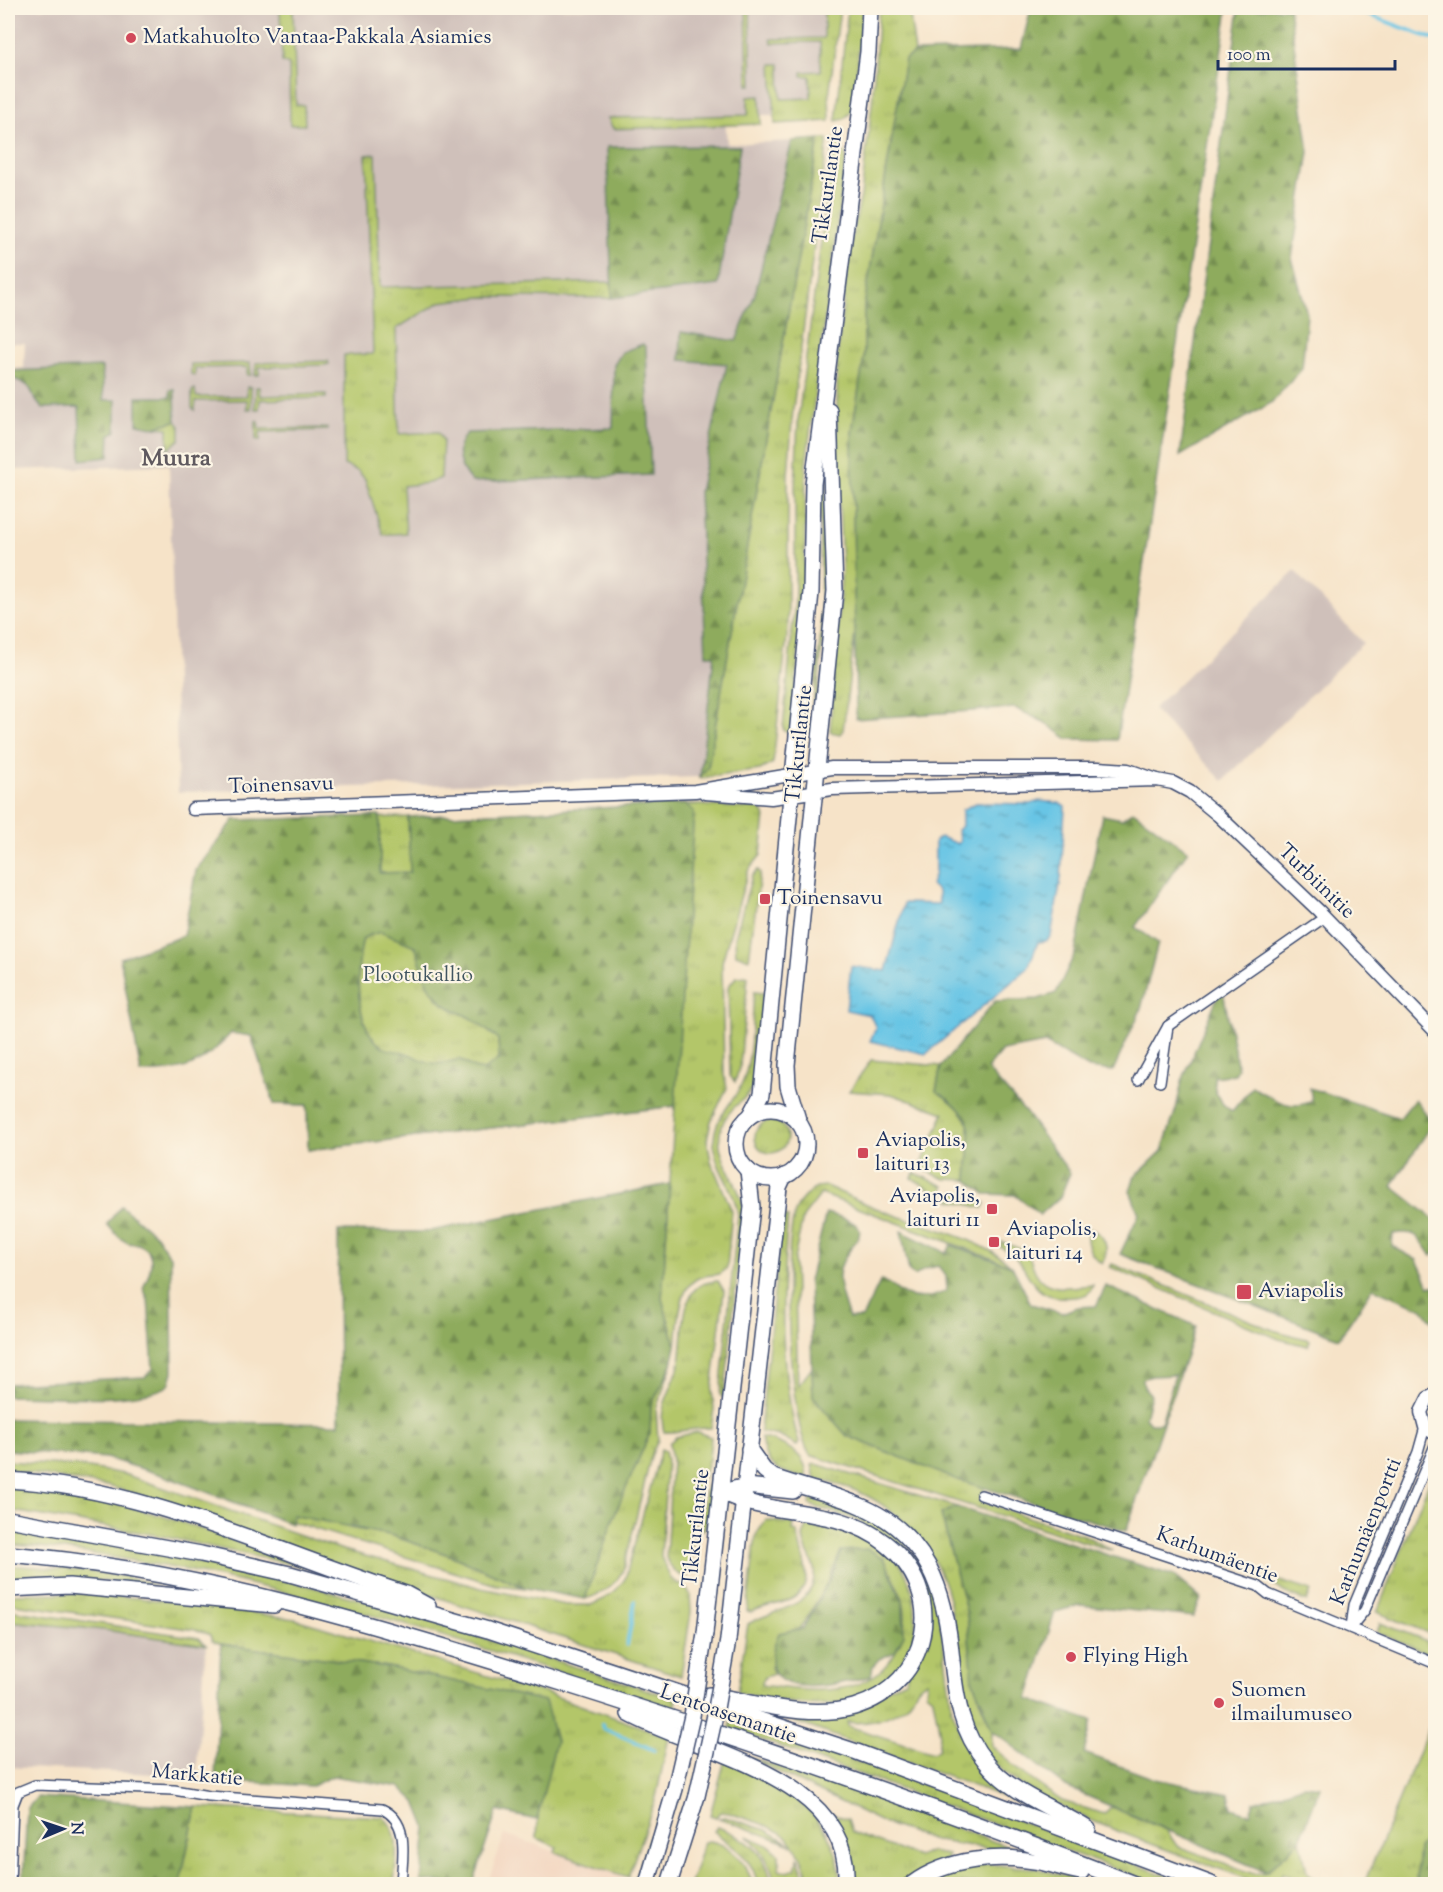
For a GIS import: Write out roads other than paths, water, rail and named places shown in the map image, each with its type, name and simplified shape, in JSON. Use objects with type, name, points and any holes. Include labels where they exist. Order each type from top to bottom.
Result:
[{"type":"main road","name":"Tikkurilantie","points":[[751,1115],[762,1094],[811,592],[813,484],[868,52],[870,8]]},
{"type":"main road","name":"Tikkurilantie","points":[[800,1123],[788,1086],[787,1065],[835,591],[827,368]]},
{"type":"main road","points":[[762,1110],[779,1110],[800,1123],[805,1139],[804,1155],[793,1170],[784,1176],[762,1178],[748,1170],[739,1158],[736,1146],[740,1129],[751,1115],[762,1110]]},
{"type":"main road","name":"Tikkurilantie","points":[[647,1884],[675,1789],[692,1716],[705,1633],[752,1208],[748,1170]]},
{"type":"main road","name":"Tikkurilantie","points":[[669,1884],[697,1796],[714,1720],[728,1640],[779,1186],[784,1176]]},
{"type":"main road","points":[[749,1449],[764,1470],[774,1477],[855,1504],[883,1519],[915,1547],[929,1566],[945,1603],[959,1713],[969,1738],[987,1765],[1015,1787],[1119,1848]]},
{"type":"main road","points":[[8,1480],[78,1487],[164,1510],[406,1594],[451,1619]]},
{"type":"main road","points":[[722,1492],[746,1486],[821,1494]]},
{"type":"main road","points":[[659,1686],[790,1709],[832,1710],[852,1707],[887,1691],[900,1680],[919,1650],[924,1616],[917,1582],[910,1568],[886,1543],[846,1521],[818,1513],[744,1503],[722,1492]]},
{"type":"main road","points":[[8,1519],[201,1554],[291,1574],[451,1619]]},
{"type":"main road","points":[[8,1554],[123,1568],[248,1592],[301,1606]]},
{"type":"main road","points":[[8,1589],[69,1586],[254,1605],[301,1606]]},
{"type":"main road","name":"Lentoasemantie","points":[[301,1606],[451,1648],[593,1692],[850,1779],[1134,1884]]},
{"type":"main road","name":"Lentoasemantie","points":[[451,1619],[857,1752],[1211,1884]]},
{"type":"main road","points":[[593,1692],[633,1716],[696,1741],[781,1780],[820,1813],[830,1827],[845,1861],[846,1884]]},
{"type":"main road","points":[[912,1884],[922,1877],[951,1865],[992,1858],[1013,1858],[1117,1878]]},
{"type":"street","name":"Turbiinitie","points":[[818,770],[969,767],[1098,768],[1128,770],[1173,783],[1204,803],[1325,916],[1436,1032]]},
{"type":"street","name":"Toinensavu","points":[[193,808],[695,791],[818,770]]},
{"type":"street","name":"Turbiinitie","points":[[816,792],[832,789],[1157,780]]},
{"type":"street","name":"Toinensavu","points":[[695,791],[750,798],[816,792]]},
{"type":"street","points":[[1138,1080],[1168,1026],[1325,916]]},
{"type":"street","points":[[1160,1082],[1168,1026]]},
{"type":"street","points":[[1436,1394],[1428,1398],[1421,1412],[1425,1427],[1436,1435]]},
{"type":"street","name":"Karhumäenportti","points":[[1351,1627],[1354,1605],[1418,1452],[1425,1427]]},
{"type":"street","name":"Karhumäenportti","points":[[1351,1627],[1365,1610],[1436,1443]]},
{"type":"street","name":"Karhumäentie","points":[[981,1495],[1258,1586],[1268,1594],[1436,1664]]},
{"type":"street","name":"Markkatie","points":[[10,1884],[13,1805],[18,1792],[35,1785],[174,1790],[209,1796],[382,1809],[394,1815],[402,1831],[401,1884]]},
{"type":"water","points":[[1039,801],[1059,803],[1065,807],[1061,878],[1051,936],[1046,941],[1038,942],[1028,968],[926,1054],[870,1041],[876,1028],[870,1015],[846,1010],[851,966],[886,971],[904,903],[939,904],[938,891],[931,885],[935,873],[935,841],[940,837],[958,844],[960,841],[957,830],[962,826],[962,810],[976,803],[1031,804]]},
{"type":"waterway","points":[[1350,8],[1436,40]]},
{"type":"waterway","points":[[627,1645],[635,1601]]},
{"type":"waterway","points":[[602,1724],[603,1728],[654,1750]]},
{"type":"place","name":"Matkahuolto Vantaa-Pakkala Asiamies","points":[[131,38]]},
{"type":"place","name":"Toinensavu","points":[[765,899]]},
{"type":"place","name":"Aviapolis, laituri 13","points":[[863,1153]]},
{"type":"place","name":"Aviapolis, laituri 11","points":[[992,1209]]},
{"type":"place","name":"Aviapolis, laituri 14","points":[[994,1242]]},
{"type":"place","name":"Aviapolis","points":[[1244,1292]]},
{"type":"place","name":"Flying High","points":[[1071,1657]]},
{"type":"place","name":"Suomen ilmailumuseo","points":[[1219,1703]]},
{"type":"district","name":"Muura","points":[[176,459]]},
{"type":"park label","name":"Plootukallio","points":[[418,976]]}]
